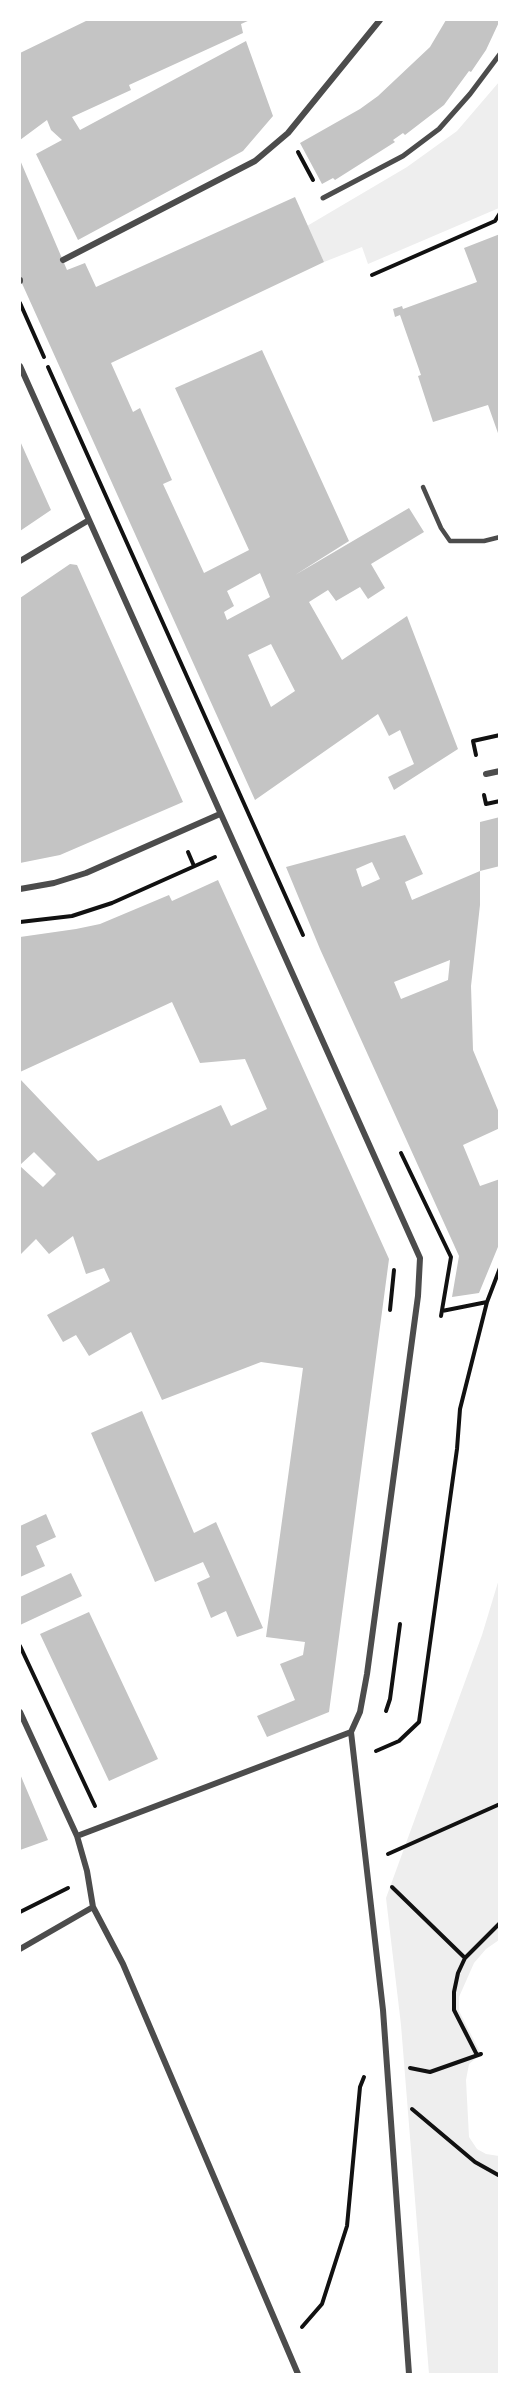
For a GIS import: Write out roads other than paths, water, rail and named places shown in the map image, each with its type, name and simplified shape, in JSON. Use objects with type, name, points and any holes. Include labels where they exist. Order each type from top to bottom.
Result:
[{"type":"street","points":[[63,260],[255,161],[288,133],[381,20]]},
{"type":"street","points":[[322,198],[403,156],[439,129],[470,94],[500,54]]},
{"type":"street","points":[[20,366],[420,1258],[418,1296],[367,1674],[360,1712],[351,1732],[383,2010],[409,2374]]},
{"type":"street","points":[[20,561],[89,520]]},
{"type":"street","points":[[486,774],[500,771]]},
{"type":"street","points":[[20,889],[54,883],[86,873],[220,814]]},
{"type":"street","points":[[20,1712],[77,1836],[87,1871],[93,1907],[123,1964],[298,2374]]},
{"type":"street","points":[[77,1836],[351,1732]]},
{"type":"street","points":[[20,1949],[93,1907]]},
{"type":"lane","points":[[423,486],[441,528],[450,541],[484,541],[500,537]]}]
